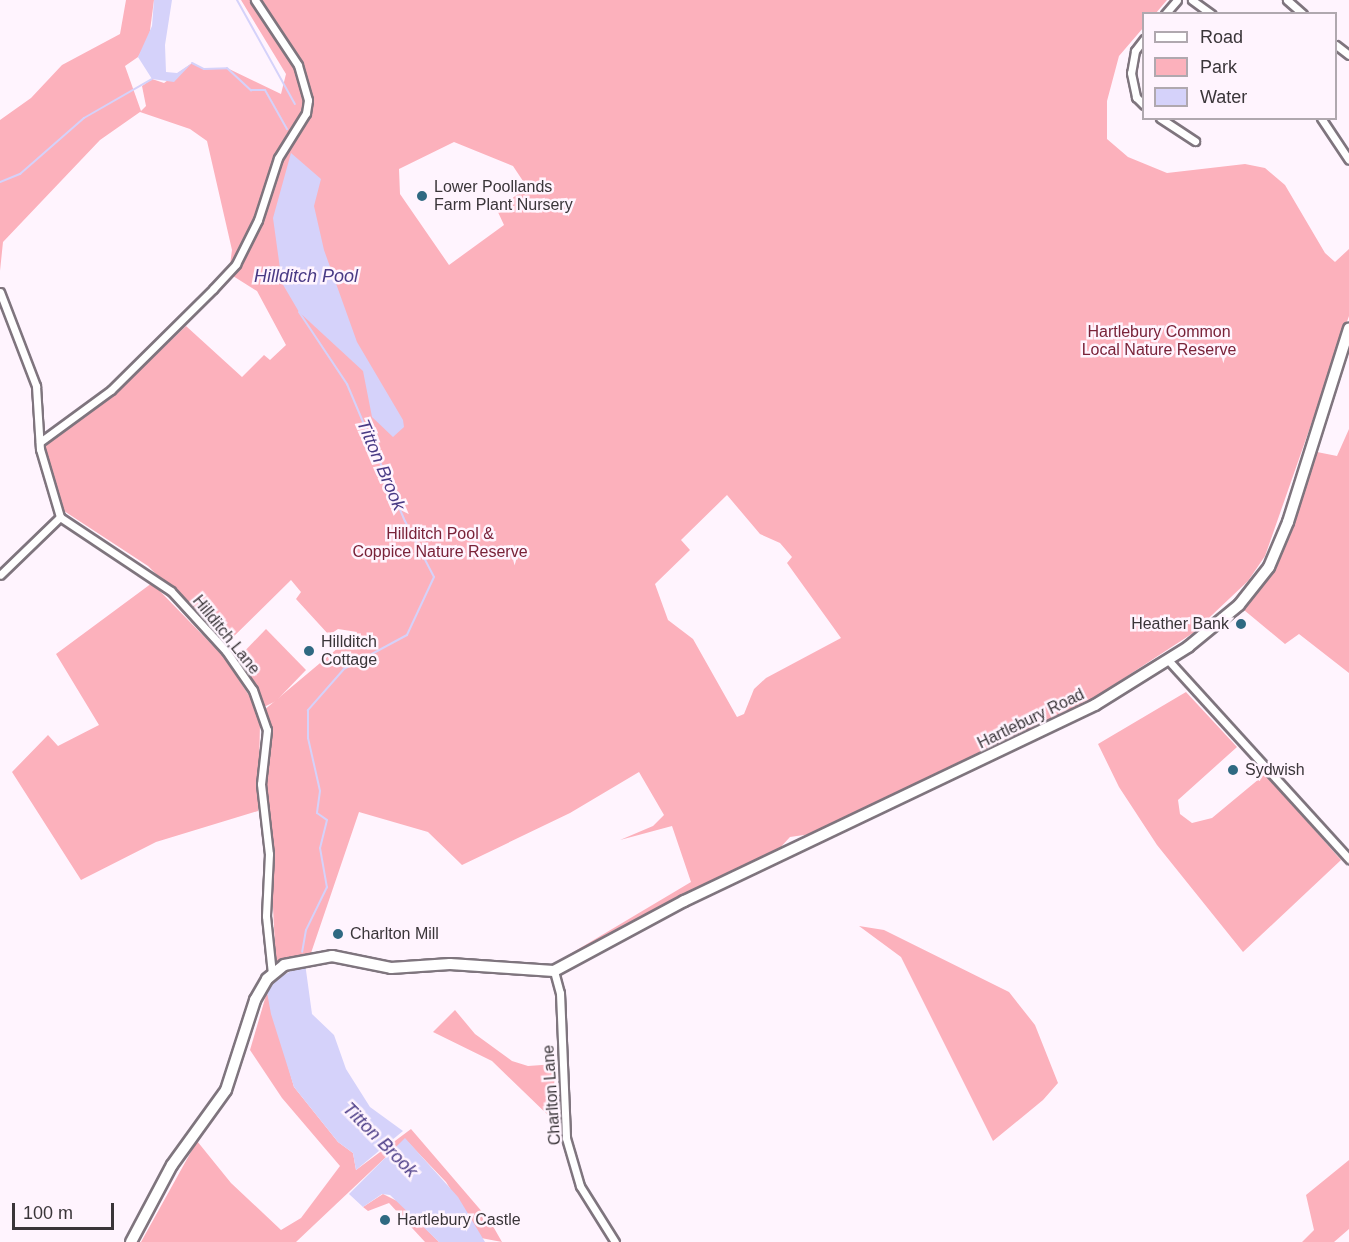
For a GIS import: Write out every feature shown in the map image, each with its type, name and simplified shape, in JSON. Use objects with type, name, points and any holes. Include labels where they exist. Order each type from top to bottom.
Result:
[{"type":"main road","name":"Hartlebury Road","points":[[554,971],[695,896],[1095,705],[1169,661],[1239,605],[1269,567],[1288,522],[1349,328]]},
{"type":"main road","points":[[131,1242],[172,1165],[226,1090],[255,1000],[272,974],[292,962],[332,956],[391,968],[450,964],[554,971]]},
{"type":"street","points":[[40,442],[111,390],[205,297],[236,264],[258,220],[278,158],[306,113],[308,100],[298,65],[255,0]]},
{"type":"street","points":[[1167,12],[1177,0]]},
{"type":"street","points":[[1192,0],[1208,12]]},
{"type":"street","points":[[1287,0],[1301,12]]},
{"type":"street","points":[[1142,40],[1135,51],[1131,74],[1136,97],[1142,104]]},
{"type":"street","points":[[1163,120],[1192,139],[1193,129]]},
{"type":"street","points":[[1322,120],[1349,160]]},
{"type":"street","points":[[0,292],[36,386],[40,442],[60,517],[0,575]]},
{"type":"street","name":"Hillditch Lane","points":[[60,517],[171,591],[226,651],[253,690],[267,730],[261,784],[269,854],[266,916],[272,974]]},
{"type":"street","points":[[1169,661],[1349,859]]},
{"type":"street","name":"Charlton Lane","points":[[554,971],[560,993],[568,1147],[589,1206],[615,1242]]},
{"type":"green space","points":[[126,0],[154,0],[149,38],[138,57],[125,66],[141,111],[146,106],[142,86],[152,79],[164,83],[192,63],[204,69],[227,68],[281,94],[286,74],[241,0],[1167,0],[1157,12],[1142,12],[1142,29],[1119,56],[1107,101],[1107,139],[1128,157],[1167,173],[1245,164],[1265,168],[1285,185],[1325,253],[1335,262],[1349,249],[1349,316],[1265,556],[1248,581],[1193,633],[1089,701],[818,833],[790,837],[778,850],[560,960],[691,882],[672,826],[620,840],[653,826],[664,815],[639,772],[570,813],[462,865],[428,832],[359,812],[311,953],[276,966],[263,711],[357,632],[338,629],[329,635],[296,599],[301,592],[291,580],[226,644],[148,566],[61,509],[44,453],[48,440],[112,397],[186,326],[242,377],[264,355],[270,360],[286,345],[257,291],[233,276],[257,231],[254,218],[230,265],[232,250],[207,141],[190,129],[140,112],[100,140],[3,242],[0,271],[0,120],[31,98],[62,65],[120,34]],"holes":[[[454,142],[513,166],[527,187],[497,210],[504,225],[449,265],[400,194],[399,169]],[[727,495],[760,534],[780,543],[792,557],[787,563],[841,638],[766,678],[754,689],[744,714],[737,717],[693,639],[668,620],[655,584],[690,550],[681,540]]]},
{"type":"green space","points":[[1349,429],[1349,673],[1299,634],[1285,644],[1244,610],[1278,561],[1312,451],[1337,456]]},
{"type":"green space","points":[[152,583],[223,656],[252,700],[260,724],[258,811],[156,842],[81,880],[12,772],[48,735],[58,746],[99,725],[56,654]]},
{"type":"green space","points":[[266,629],[306,670],[276,701],[262,708],[239,657]]},
{"type":"green space","points":[[1186,692],[1237,747],[1178,800],[1180,814],[1192,823],[1212,818],[1265,774],[1341,860],[1243,952],[1157,845],[1119,787],[1098,744]]},
{"type":"green space","points":[[859,926],[884,930],[1009,992],[1035,1025],[1058,1083],[1043,1100],[993,1141],[901,957]]},
{"type":"green space","points":[[267,992],[294,1087],[338,1142],[353,1153],[356,1170],[411,1129],[490,1221],[502,1242],[481,1238],[446,1182],[405,1139],[296,1242],[141,1242],[197,1141],[231,1183],[281,1230],[301,1218],[340,1166],[282,1098],[250,1050]]},
{"type":"green space","points":[[455,1010],[475,1034],[512,1061],[528,1066],[556,1064],[551,1118],[492,1061],[433,1032]]},
{"type":"green space","points":[[1349,1160],[1349,1229],[1334,1242],[1302,1242],[1314,1230],[1306,1195]]},
{"type":"green space","points":[[383,1194],[399,1202],[439,1242],[425,1242],[389,1203],[368,1211],[363,1207]]},
{"type":"water","points":[[154,0],[172,0],[165,45],[166,72],[177,73],[192,63],[174,82],[152,79],[138,57],[152,26]]},
{"type":"water","name":"Hillditch Pool","points":[[291,153],[321,179],[314,206],[324,250],[357,342],[403,420],[404,427],[393,437],[372,417],[363,371],[299,312],[282,283],[273,218]]},
{"type":"water","points":[[305,963],[312,1014],[334,1035],[346,1069],[370,1107],[403,1131],[356,1170],[353,1153],[338,1142],[294,1087],[271,1014],[267,992],[277,979]]},
{"type":"water","points":[[405,1138],[458,1197],[485,1242],[439,1242],[390,1195],[382,1194],[363,1207],[349,1194]]},
{"type":"waterway","points":[[237,0],[295,104]]},
{"type":"waterway","name":"Titton Brook","points":[[192,63],[204,69],[227,68],[251,90],[265,90],[287,129]]},
{"type":"waterway","points":[[0,182],[20,174],[84,118],[152,79]]},
{"type":"waterway","name":"Titton Brook","points":[[299,312],[347,384],[405,521],[434,577],[407,635],[344,669],[308,710],[308,738],[320,791],[317,813],[327,820],[320,848],[327,887],[306,930],[302,952]]},
{"type":"place","name":"Lower Poollands Farm Plant Nursery","points":[[422,196]]},
{"type":"place","name":"Heather Bank","points":[[1241,624]]},
{"type":"place","name":"Hillditch Cottage","points":[[309,651]]},
{"type":"place","name":"Sydwish","points":[[1233,770]]},
{"type":"place","name":"Charlton Mill","points":[[338,934]]},
{"type":"place","name":"Hartlebury Castle","points":[[385,1220]]},
{"type":"park label","name":"Hartlebury Common Local Nature Reserve","points":[[1159,341]]},
{"type":"park label","name":"Hillditch Pool & Coppice Nature Reserve","points":[[440,543]]}]
